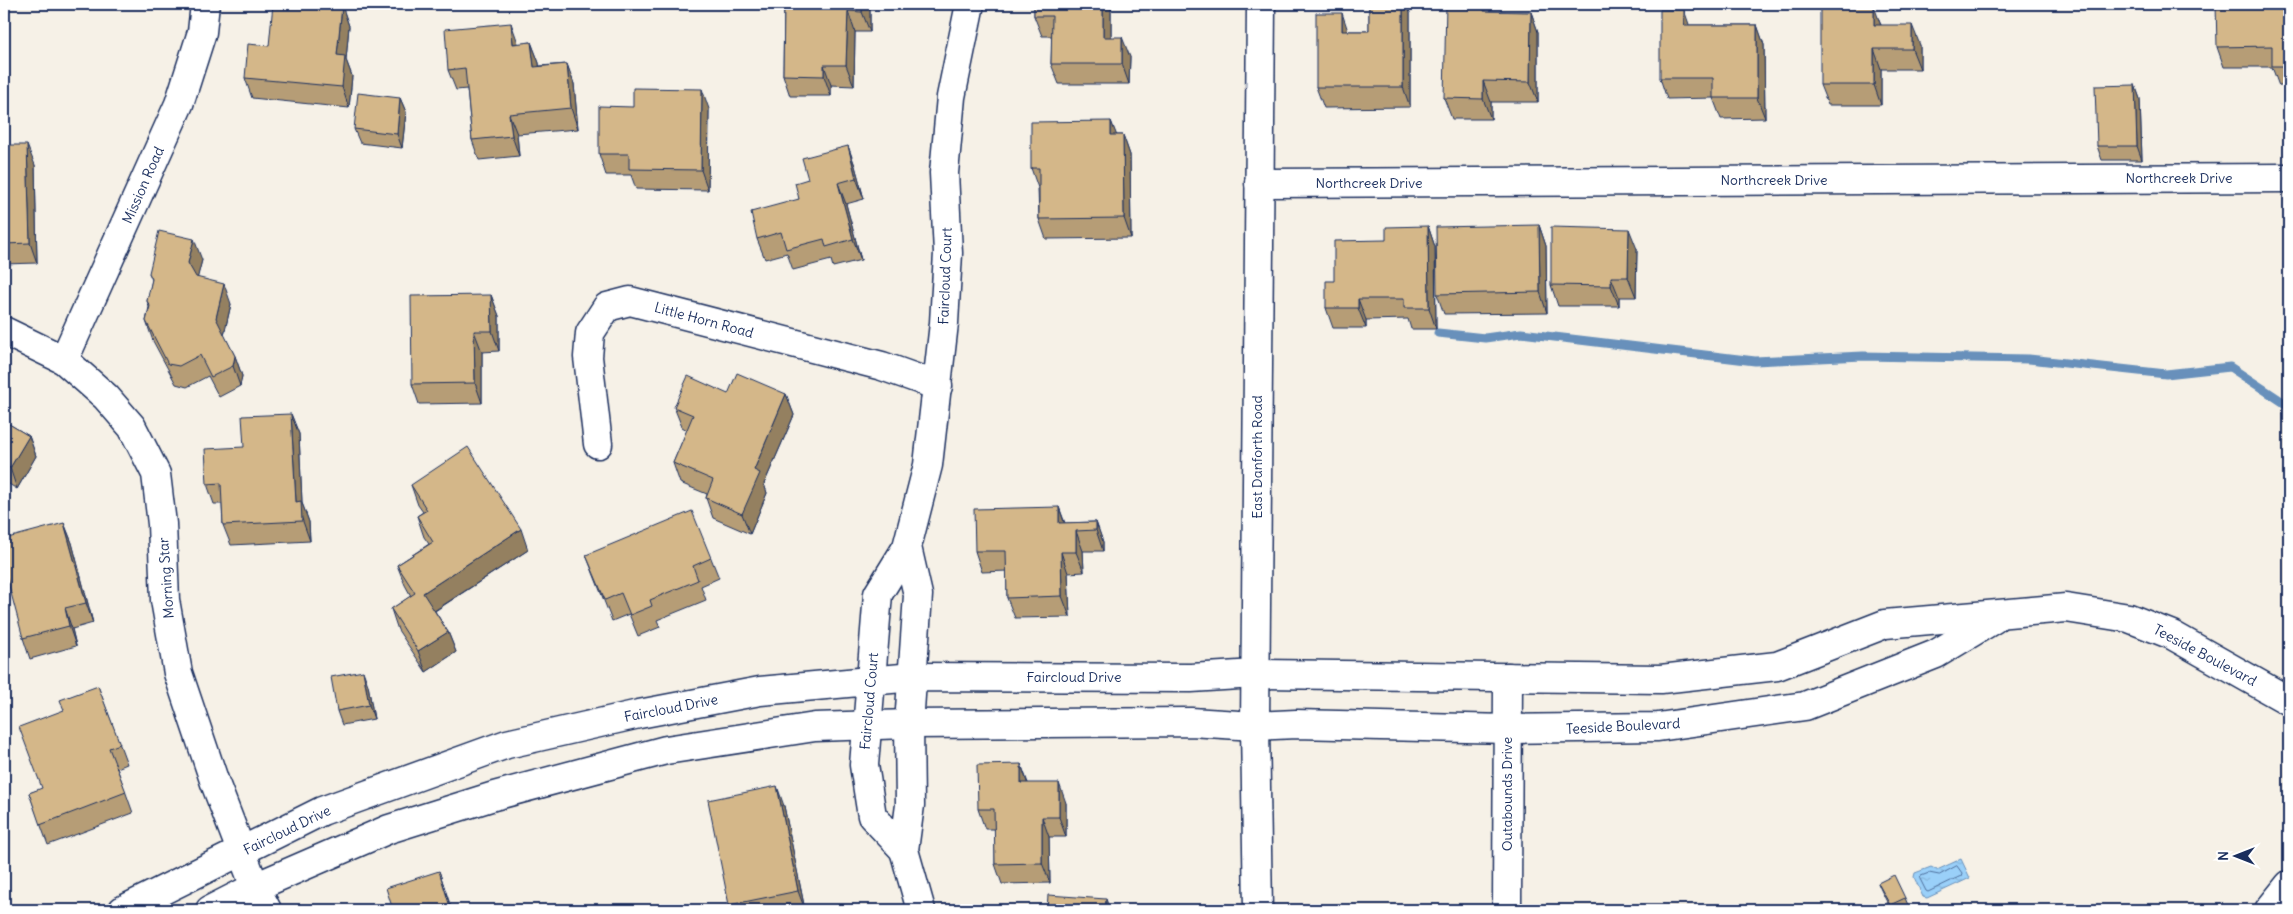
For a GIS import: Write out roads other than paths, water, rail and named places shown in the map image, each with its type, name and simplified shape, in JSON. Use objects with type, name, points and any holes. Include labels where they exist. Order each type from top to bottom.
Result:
[{"type":"street","name":"Mission Road","points":[[64,360],[179,104],[202,32],[205,4]]},
{"type":"street","name":"Faircloud Court","points":[[904,850],[872,816],[864,765],[867,725],[878,594],[908,547],[928,465],[938,386],[948,253],[944,173],[951,97],[970,4]]},
{"type":"street","name":"East Danforth Road","points":[[1258,910],[1255,674],[1261,4]]},
{"type":"street","name":"Northcreek Drive","points":[[1259,183],[2289,178]]},
{"type":"street","name":"Little Horn Road","points":[[598,444],[588,357],[590,333],[607,307],[630,301],[882,366],[938,386]]},
{"type":"street","name":"Morning Star","points":[[4,331],[64,360],[106,397],[132,428],[156,474],[162,524],[165,600],[178,673],[215,783],[261,899]]},
{"type":"street","name":"Faircloud Court","points":[[908,547],[918,596],[909,724],[910,805],[904,850],[921,910]]},
{"type":"street","name":"Teeside Boulevard","points":[[1255,674],[1661,680],[1777,666],[1885,624],[1999,616],[2066,608],[2129,618],[2172,635],[2289,701]]},
{"type":"street","name":"Teeside Boulevard","points":[[1255,726],[1296,724],[1508,729],[1658,727],[1805,706],[1936,654],[1999,616]]},
{"type":"street","name":"Faircloud Drive","points":[[123,910],[322,812],[507,744],[639,714],[760,691],[913,677],[1191,678],[1255,674]]},
{"type":"street","name":"Outabounds Drive","points":[[1507,910],[1508,677]]},
{"type":"street","points":[[210,910],[261,899],[388,828],[494,796],[666,750],[815,727],[909,724],[1191,722],[1255,726]]},
{"type":"street","points":[[2268,910],[2289,885]]},
{"type":"water","points":[[1961,859],[1970,878],[1927,898],[1923,897],[1914,877],[1915,873],[1931,867],[1937,870]]},
{"type":"waterway","points":[[1438,333],[1485,338],[1521,333],[1755,361],[1863,356],[2029,359],[2166,374],[2230,367],[2289,406]]}]
